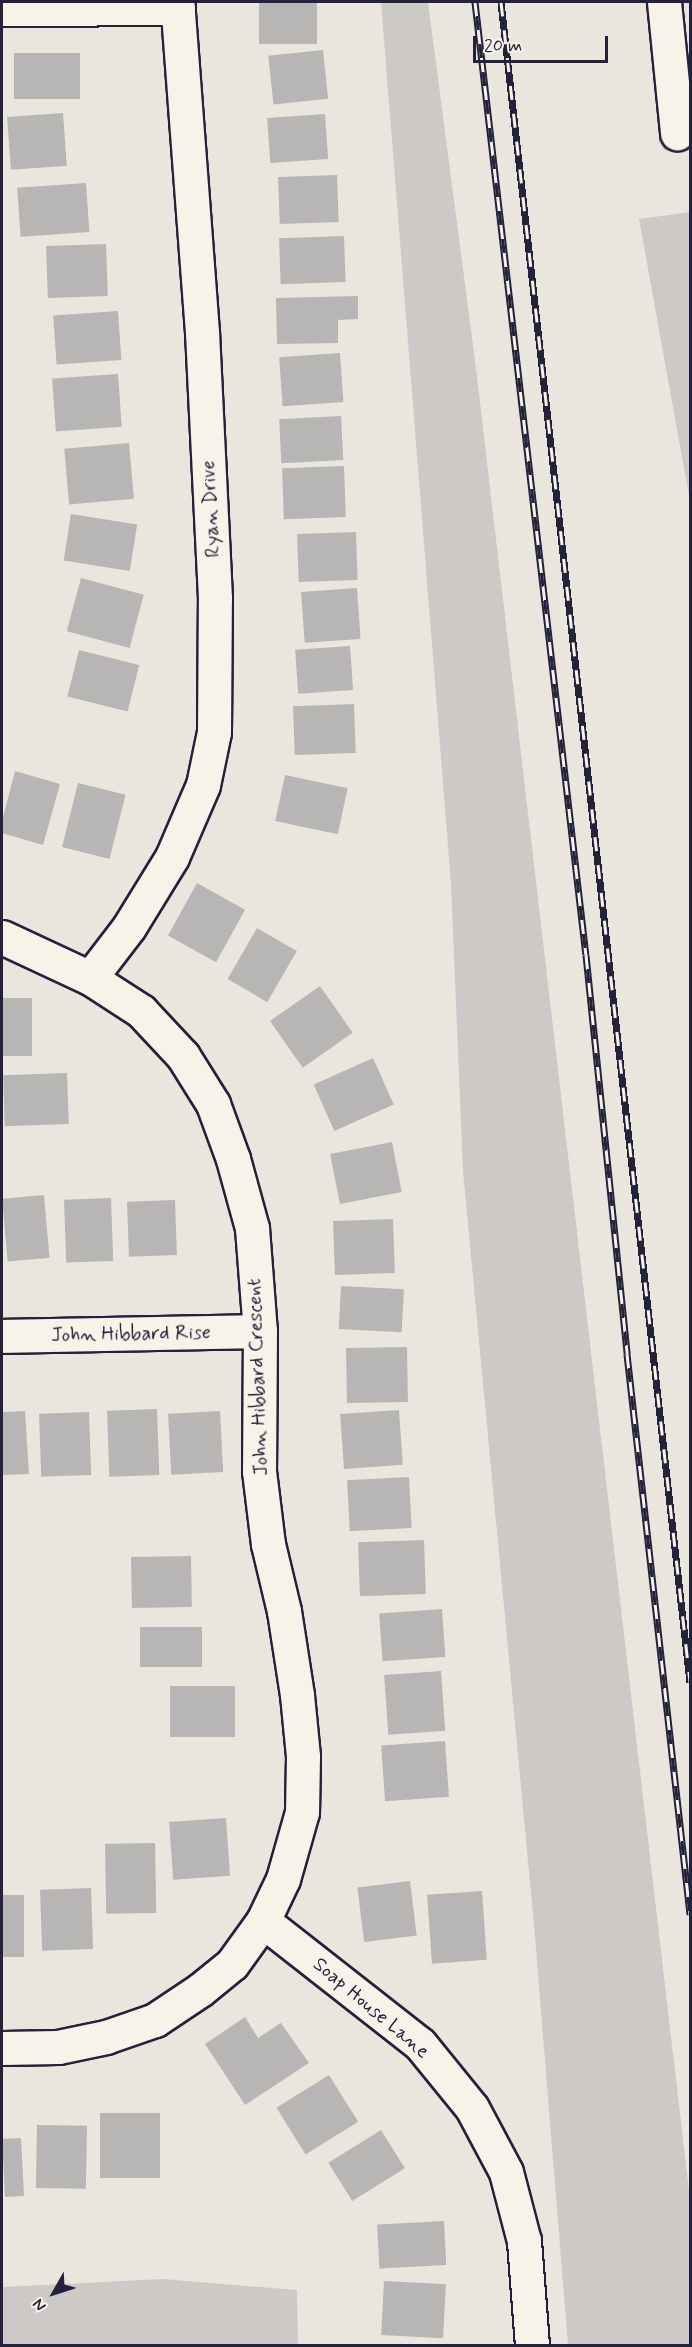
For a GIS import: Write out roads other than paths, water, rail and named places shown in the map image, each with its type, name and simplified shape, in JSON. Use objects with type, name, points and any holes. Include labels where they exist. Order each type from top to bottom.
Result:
[{"type":"street","points":[[663,2],[676,133]]},
{"type":"street","name":"Ryan Drive","points":[[2,9],[178,5],[204,355],[215,609],[214,732],[203,785],[172,857],[129,927],[90,978]]},
{"type":"street","name":"John Hibbard Crescent","points":[[2,938],[90,978],[141,1011],[183,1056],[213,1104],[234,1159],[252,1228],[260,1331],[259,1471],[268,1544],[284,1611],[297,1695],[303,1756],[302,1812],[283,1879],[263,1921],[232,1964],[155,2020],[106,2037],[58,2047],[2,2048]]},
{"type":"street","name":"John Hibbard Rise","points":[[2,1336],[260,1331]]},
{"type":"street","name":"Soap House Lane","points":[[263,1921],[420,2044],[472,2108],[506,2172],[524,2241],[532,2346]]},
{"type":"railway","points":[[475,2],[586,955],[627,1354],[690,1914]]},
{"type":"railway","points":[[501,2],[690,1682]]}]
